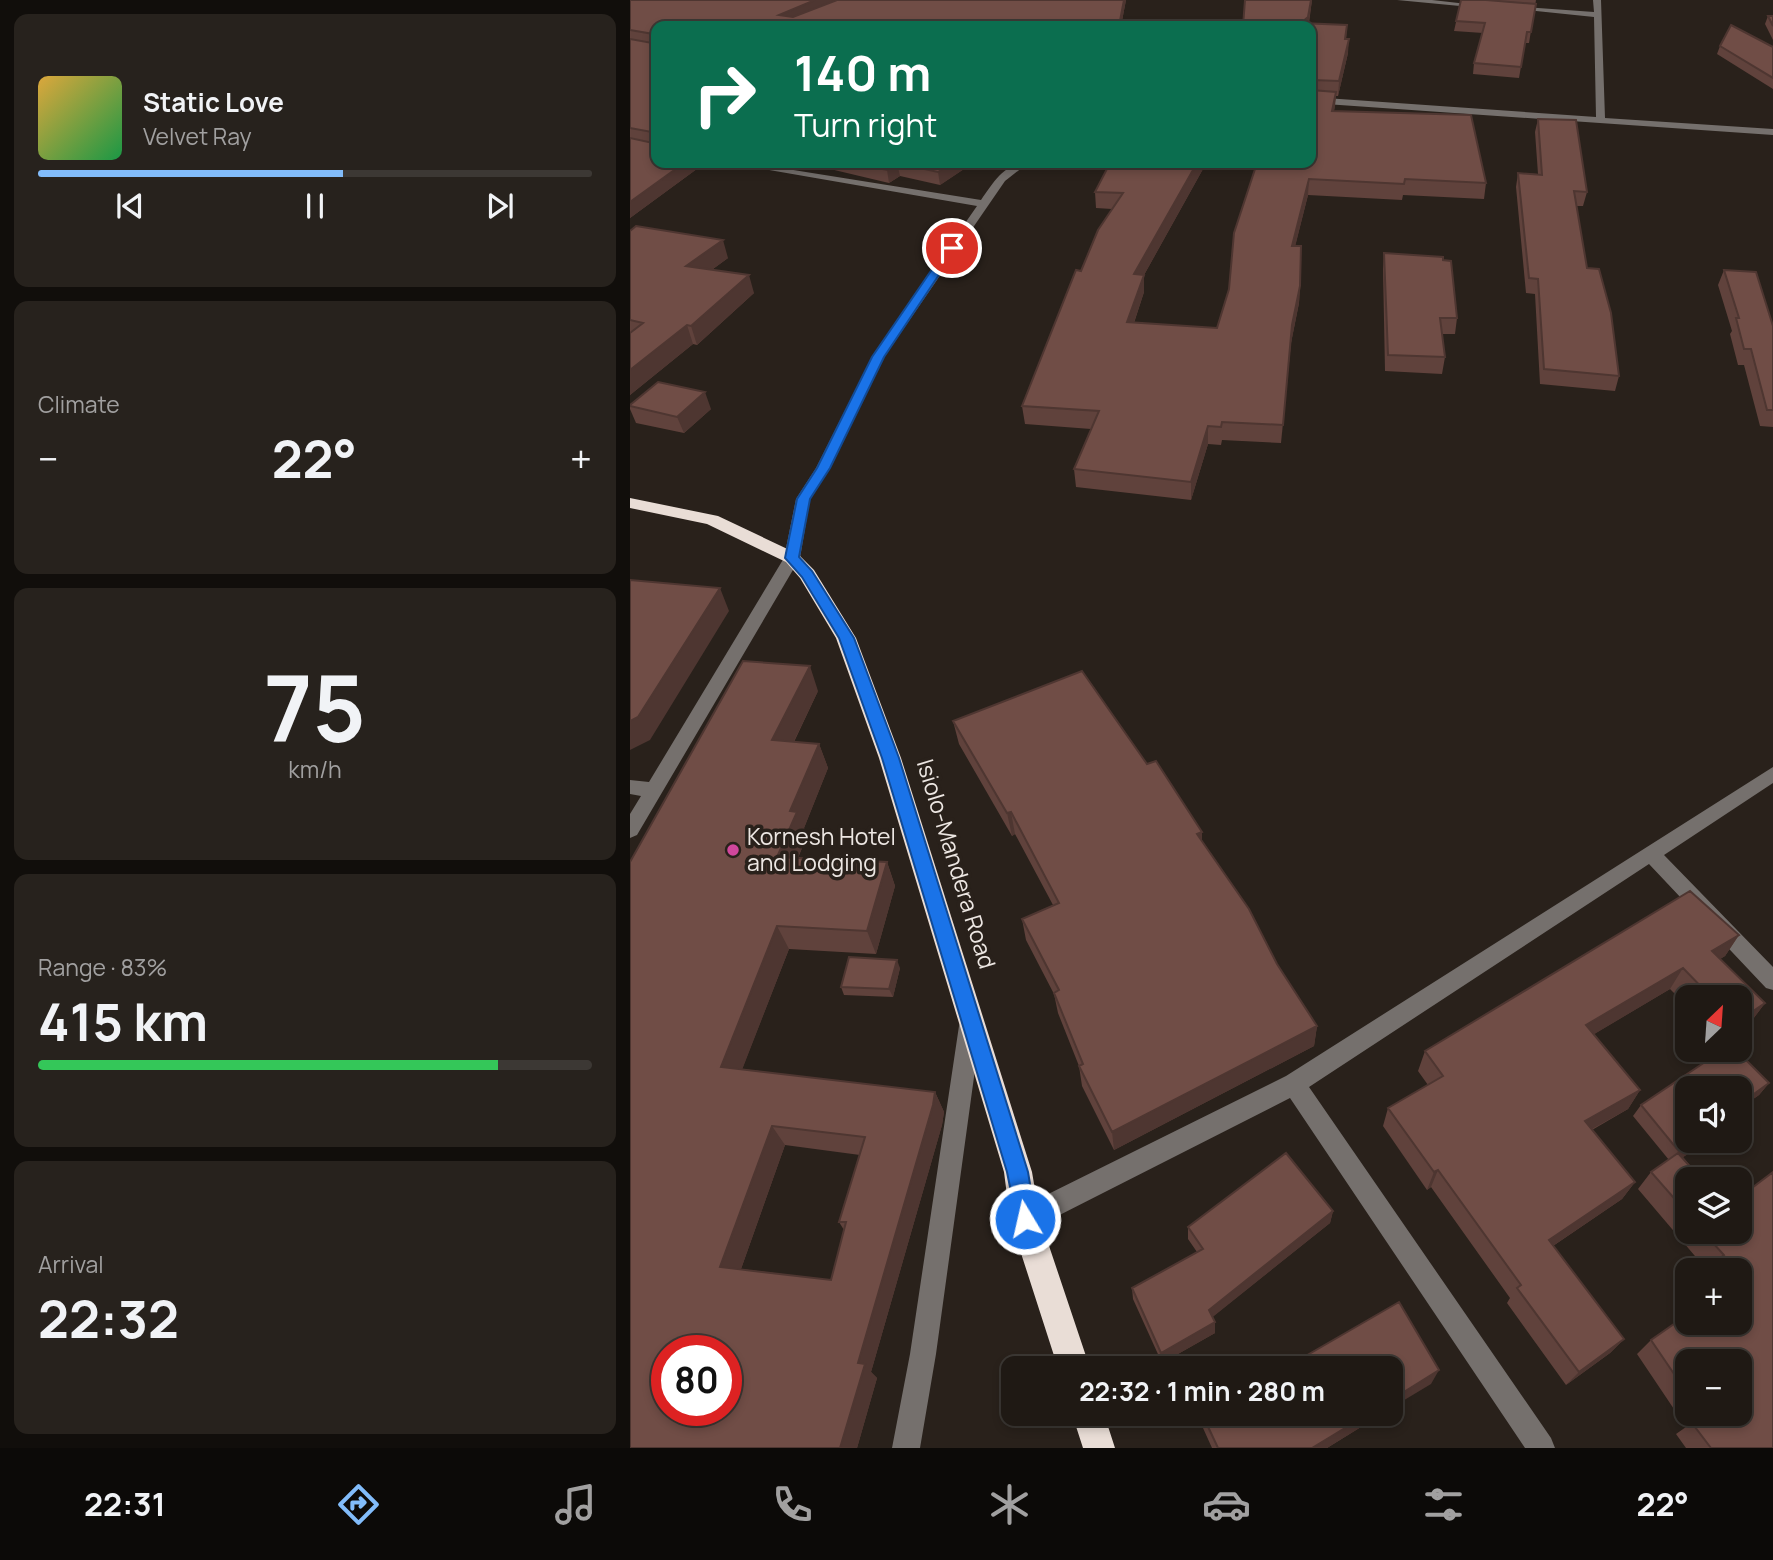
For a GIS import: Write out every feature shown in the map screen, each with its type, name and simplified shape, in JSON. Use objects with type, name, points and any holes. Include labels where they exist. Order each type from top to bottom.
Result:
[{"type":"highway","name":"Isiolo-Mandera Road","points":[[630,503],[712,520],[792,558],[807,574],[846,638],[890,758],[1018,1172],[1025,1219],[1070,1356]]},
{"type":"highway","points":[[1092,1426],[1099,1448]]},
{"type":"street","points":[[1401,0],[1484,6]]},
{"type":"street","points":[[1597,0],[1601,121]]},
{"type":"street","points":[[1498,7],[1596,15]]},
{"type":"street","points":[[1316,100],[1773,132]]},
{"type":"street","points":[[764,168],[985,204]]},
{"type":"street","points":[[630,830],[792,558],[803,499],[823,468],[878,357],[923,288],[1001,179],[1016,168]]},
{"type":"street","points":[[1025,1219],[1294,1084],[1773,774]]},
{"type":"street","points":[[630,788],[653,790]]},
{"type":"street","points":[[1650,853],[1773,981]]},
{"type":"street","points":[[906,1448],[923,1354],[971,1020]]},
{"type":"street","points":[[1294,1084],[1541,1448]]},
{"type":"building","points":[[630,0],[815,0],[779,15],[793,17],[837,0],[1124,0],[1120,21],[651,21],[651,34],[630,30]]},
{"type":"building","points":[[1245,0],[1311,0],[1308,17],[1303,21],[1243,21]]},
{"type":"building","points":[[1461,0],[1536,4],[1531,32],[1527,32],[1521,67],[1474,63],[1485,23],[1456,21]]},
{"type":"building","points":[[1316,24],[1347,25],[1345,39],[1349,39],[1339,81],[1316,80]]},
{"type":"building","points":[[1731,25],[1773,47],[1773,78],[1720,46]]},
{"type":"building","points":[[630,39],[651,43],[651,132],[630,128]]},
{"type":"building","points":[[1316,90],[1336,92],[1332,111],[1471,115],[1486,183],[1405,179],[1404,184],[1309,179],[1292,246],[1301,246],[1300,286],[1292,325],[1283,425],[1222,422],[1221,427],[1208,426],[1191,482],[1074,469],[1099,411],[1022,406],[1076,270],[1081,271],[1098,230],[1123,193],[1095,192],[1107,168],[1194,168],[1134,274],[1144,275],[1127,322],[1217,328],[1229,289],[1234,233],[1255,168],[1316,168]]},
{"type":"building","points":[[1538,119],[1576,120],[1587,192],[1574,191],[1587,268],[1599,269],[1611,313],[1619,376],[1544,369],[1538,279],[1529,278],[1518,173],[1542,175]]},
{"type":"building","points":[[630,138],[651,143],[651,168],[677,168],[630,202]]},
{"type":"building","points":[[920,168],[944,168],[938,172]]},
{"type":"building","points":[[636,226],[723,240],[686,266],[749,275],[691,326],[687,325],[630,370],[630,333],[643,323],[630,320],[630,231]]},
{"type":"building","points":[[1384,253],[1443,257],[1443,260],[1451,261],[1457,318],[1440,318],[1445,357],[1388,355]]},
{"type":"building","points":[[1724,270],[1756,272],[1773,326],[1773,410],[1767,410],[1751,349],[1744,349],[1736,318],[1739,318]]},
{"type":"building","points":[[658,382],[705,392],[677,417],[630,406]]},
{"type":"building","points":[[630,580],[720,588],[638,717],[630,721]]},
{"type":"building","points":[[743,661],[810,666],[772,740],[819,744],[790,811],[797,812],[777,857],[887,862],[867,931],[777,926],[721,1067],[935,1092],[933,1105],[858,1363],[865,1364],[840,1448],[630,1448],[630,862]],"holes":[[[772,1126],[865,1137],[839,1222],[846,1222],[831,1280],[720,1267]]]},
{"type":"building","points":[[1082,671],[1147,764],[1156,761],[1202,832],[1197,834],[1249,909],[1277,964],[1317,1026],[1112,1132],[1079,1066],[1083,1064],[1054,993],[1059,990],[1022,919],[1059,903],[1011,812],[1007,813],[953,721]]},
{"type":"building","points":[[1690,891],[1739,935],[1712,951],[1747,985],[1699,985],[1683,968],[1586,1025],[1640,1090],[1585,1121],[1635,1182],[1549,1240],[1624,1339],[1579,1372],[1517,1288],[1521,1285],[1438,1170],[1434,1172],[1388,1108],[1443,1076],[1425,1051]]},
{"type":"building","points":[[849,957],[897,960],[889,989],[841,987]]},
{"type":"building","points":[[1752,990],[1765,1003],[1752,1012]]},
{"type":"building","points":[[1705,1062],[1748,1062],[1769,1083],[1752,1095],[1752,1076],[1684,1076]]},
{"type":"building","points":[[1675,1082],[1675,1147],[1641,1105]]},
{"type":"building","points":[[1286,1153],[1333,1211],[1209,1310],[1215,1322],[1161,1353],[1132,1288],[1203,1249],[1188,1227]]},
{"type":"building","points":[[1678,1153],[1690,1167],[1675,1167],[1675,1199],[1651,1172]]},
{"type":"building","points":[[1773,1172],[1773,1448],[1711,1448],[1694,1426],[1752,1426],[1752,1349],[1675,1349],[1675,1375],[1651,1340],[1675,1323],[1675,1335],[1752,1335],[1752,1258],[1720,1258],[1724,1255],[1714,1244],[1752,1244],[1752,1188]]},
{"type":"building","points":[[1399,1302],[1439,1370],[1403,1392],[1403,1356],[1306,1356]]},
{"type":"building","points":[[1208,1426],[1348,1426],[1312,1448],[1218,1448]]},
{"type":"place","name":"Kornesh Hotel and Lodging","points":[[733,850]]},
{"type":"route","points":[[952,248],[878,357],[823,468],[803,499],[792,558],[807,574],[846,638],[890,758],[1018,1172],[1025,1219]]}]
